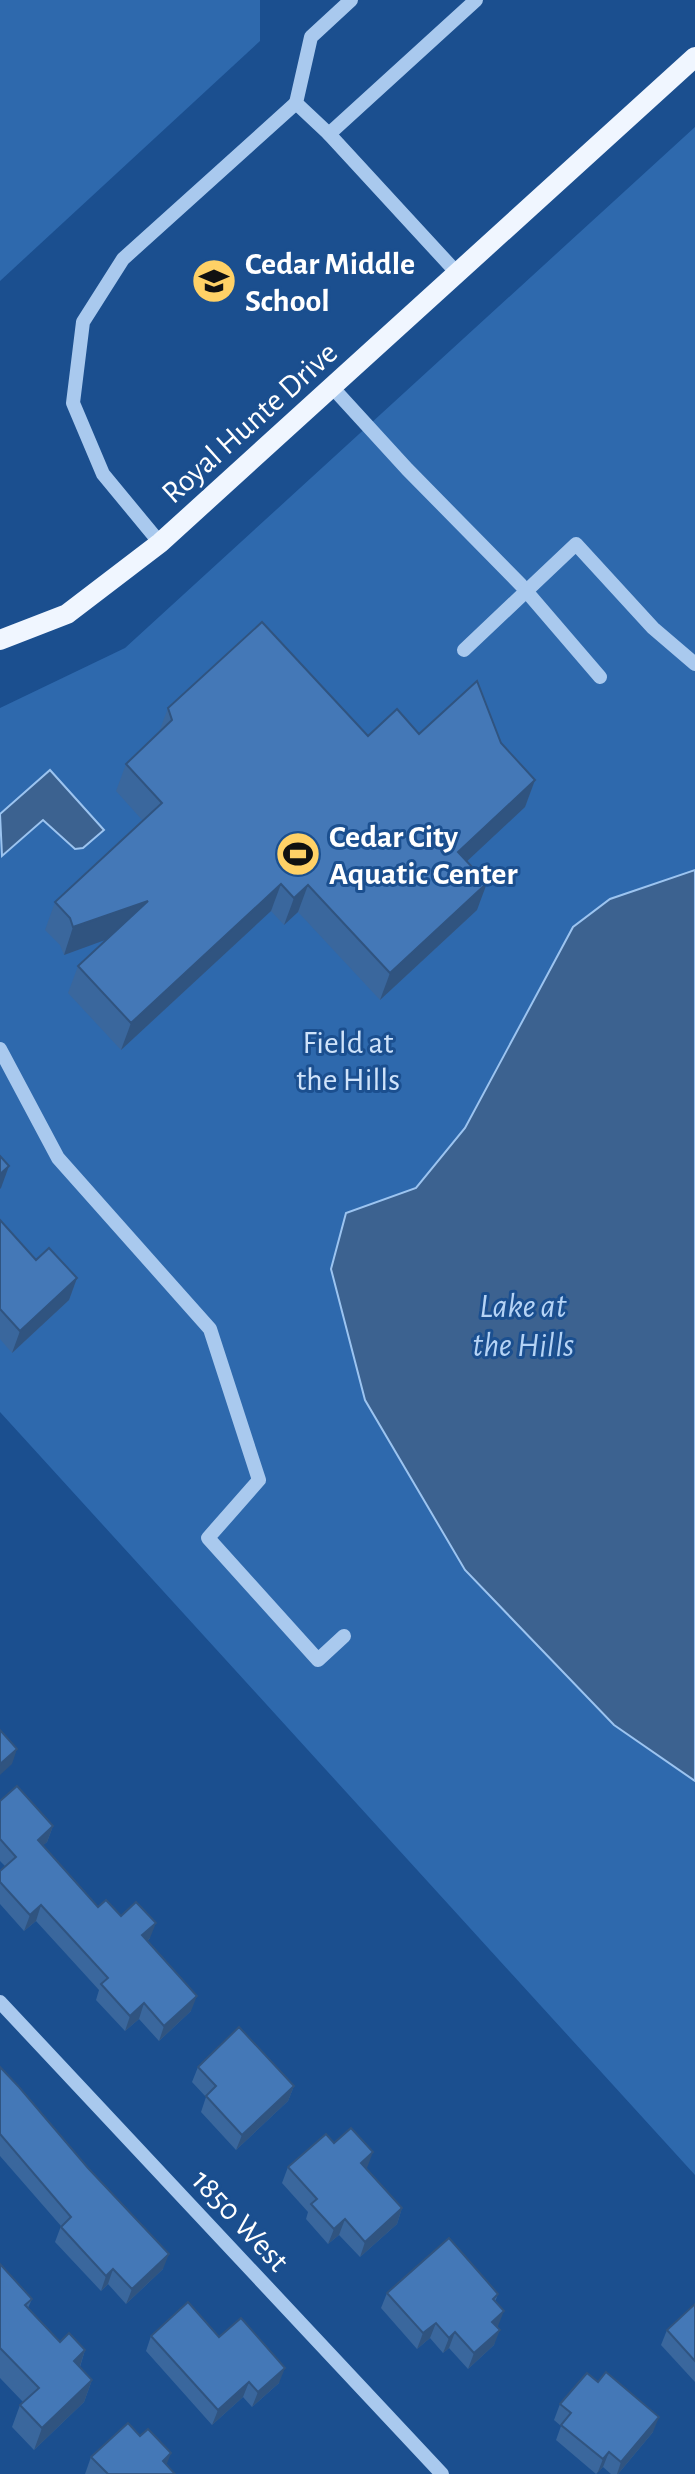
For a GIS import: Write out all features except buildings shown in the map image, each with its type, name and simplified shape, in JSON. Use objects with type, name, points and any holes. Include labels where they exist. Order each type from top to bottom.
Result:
[{"type":"main road","name":"Royal Hunte Drive","points":[[0,640],[67,614],[160,543],[695,57]]},
{"type":"street","points":[[160,543],[103,474],[73,403],[83,322],[123,259],[296,103],[311,37],[351,0]]},
{"type":"street","points":[[329,134],[476,0]]},
{"type":"street","points":[[296,103],[329,134],[457,273]]},
{"type":"street","points":[[332,387],[526,591],[600,677]]},
{"type":"street","points":[[464,650],[576,544],[653,628],[695,664]]},
{"type":"street","points":[[0,1049],[58,1158],[210,1329],[259,1480],[208,1538],[318,1660],[344,1636]]},
{"type":"street","name":"1850 West","points":[[0,2002],[442,2474]]},
{"type":"green space","points":[[0,0],[260,0],[260,41],[0,281]]},
{"type":"green space","name":"Field at the Hills","points":[[695,127],[695,2175],[0,1412],[0,708],[125,648]]},
{"type":"water","points":[[50,770],[104,830],[83,848],[75,849],[43,820],[2,856],[0,814]]},
{"type":"water","name":"Lake at the Hills","points":[[695,870],[695,1781],[614,1725],[465,1570],[365,1400],[331,1269],[346,1213],[416,1188],[465,1128],[573,927],[610,899]]},
{"type":"place","name":"Cedar Middle School","points":[[214,281]]},
{"type":"place","name":"Cedar City Aquatic Center","points":[[298,854]]}]
